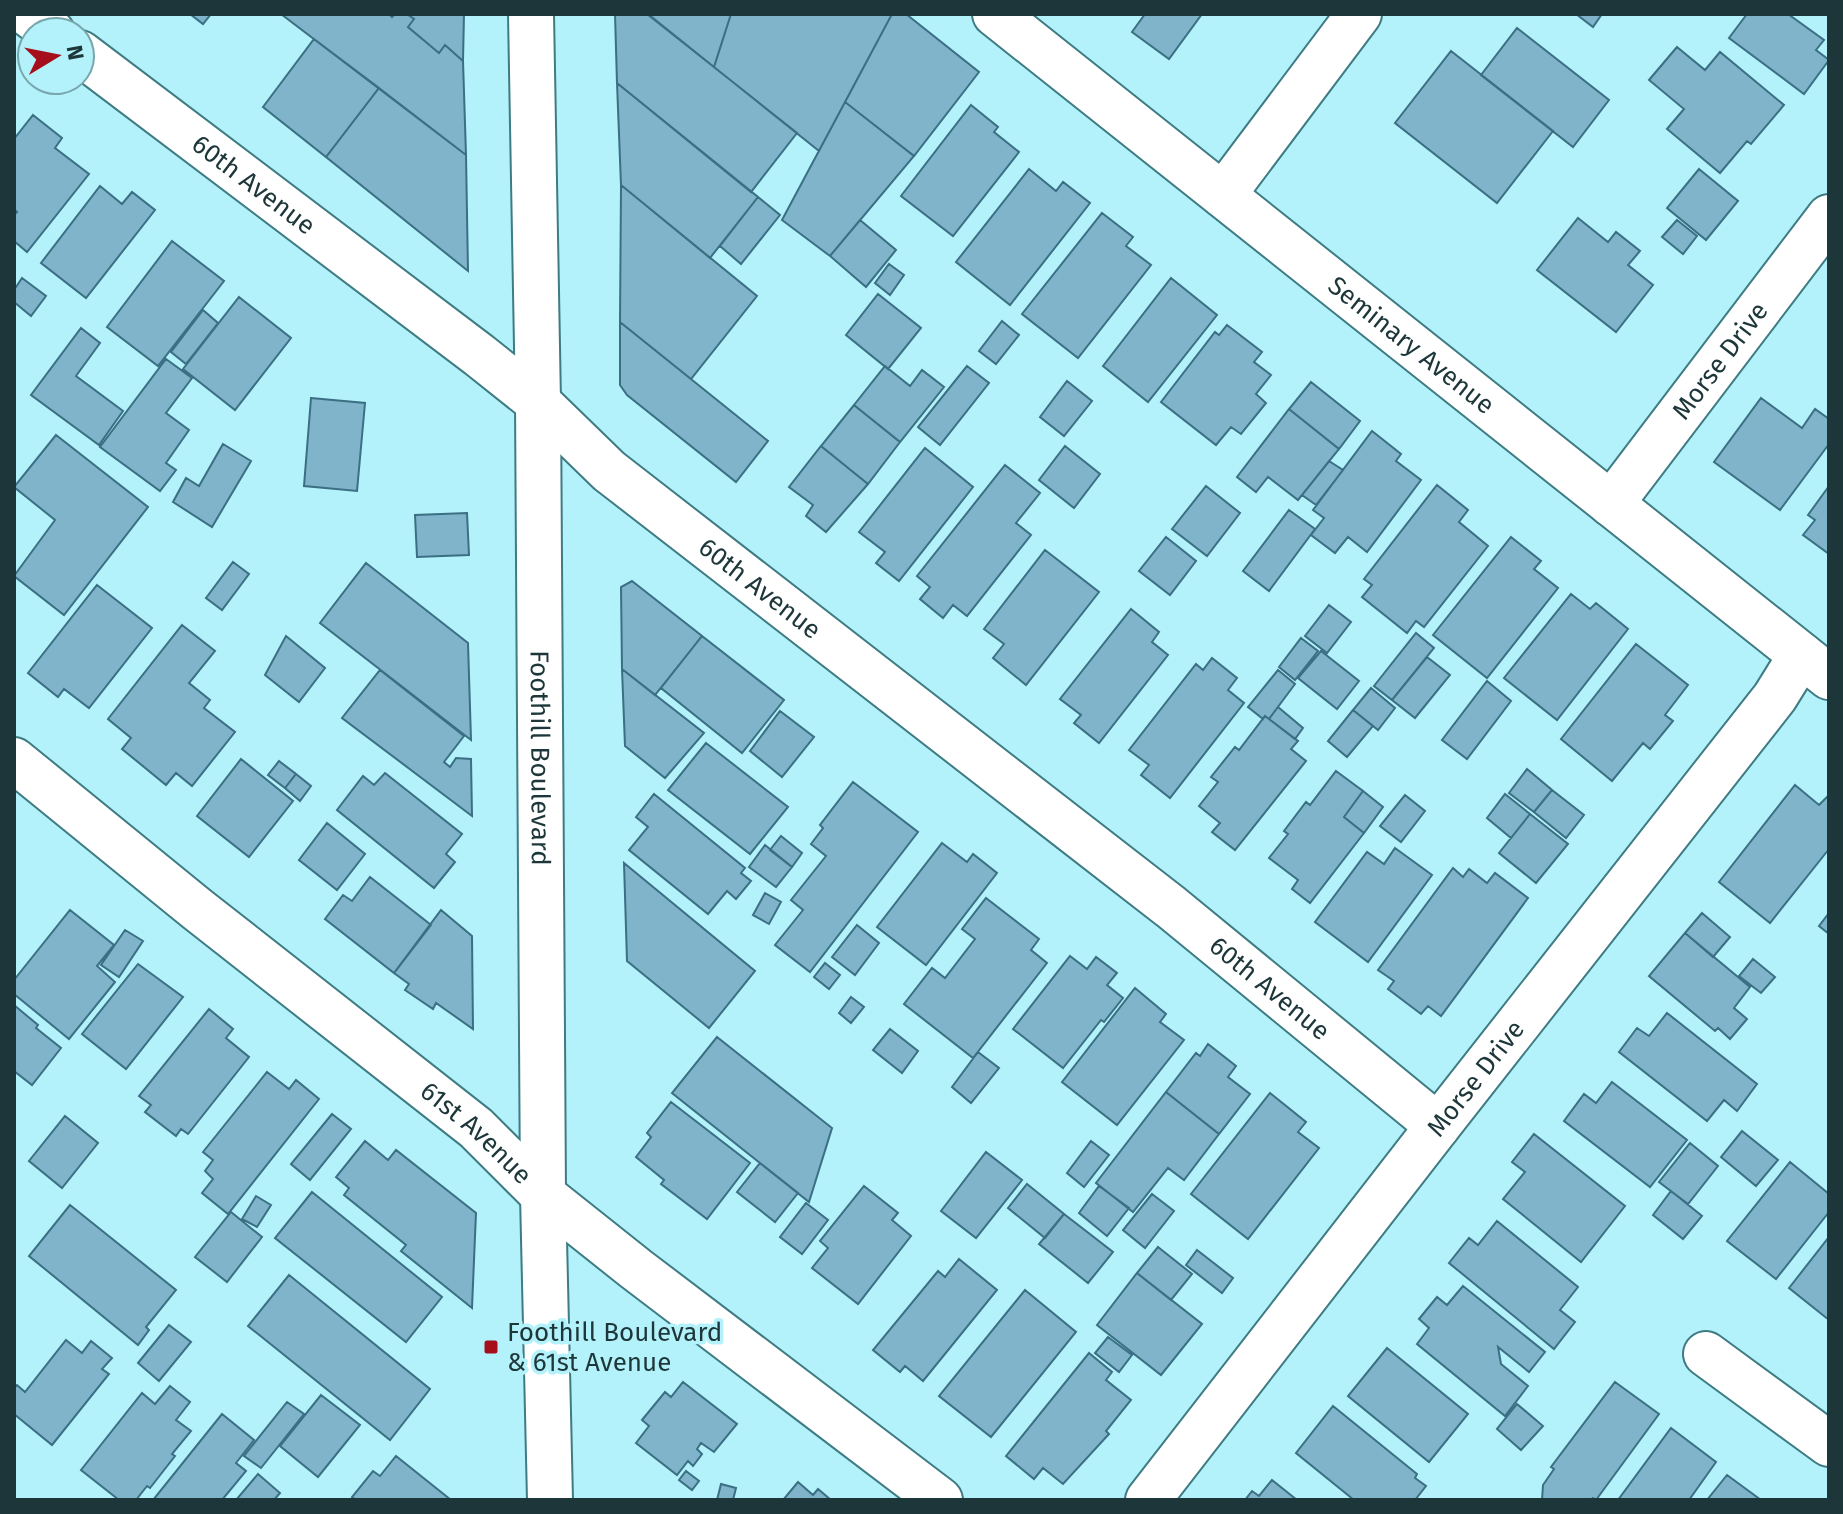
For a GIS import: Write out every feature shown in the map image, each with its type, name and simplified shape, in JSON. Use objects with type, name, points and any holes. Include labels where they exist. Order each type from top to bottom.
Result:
[{"type":"street","name":"Foothill Boulevard","points":[[531,14],[538,402],[543,1195],[550,1500]]},
{"type":"street","name":"Seminary Avenue","points":[[995,14],[1815,666]]},
{"type":"street","points":[[1223,195],[1359,14]]},
{"type":"street","name":"60th Avenue","points":[[96,65],[479,355],[538,402],[609,471],[1171,907],[1438,1126]]},
{"type":"street","name":"Morse Drive","points":[[1611,504],[1829,217]]},
{"type":"street","name":"Morse Drive","points":[[1148,1500],[1775,697],[1815,666]]},
{"type":"street","name":"61st Avenue","points":[[14,760],[197,909],[476,1128],[543,1195],[940,1500]]},
{"type":"street","points":[[1706,1354],[1829,1444]]},
{"type":"building","points":[[190,14],[211,14],[203,24]]},
{"type":"building","points":[[281,14],[389,14],[392,17],[407,14],[414,19],[408,27],[439,53],[445,45],[463,61],[466,155]]},
{"type":"building","points":[[407,14],[464,14],[463,61],[445,45],[439,53],[408,27],[414,19]]},
{"type":"building","points":[[615,14],[647,14],[797,133],[751,192],[617,83]]},
{"type":"building","points":[[648,14],[731,14],[714,67]]},
{"type":"building","points":[[731,14],[892,14],[819,151],[714,67]]},
{"type":"building","points":[[892,14],[906,14],[979,72],[914,156],[845,102]]},
{"type":"building","points":[[1145,14],[1202,14],[1169,59],[1132,32]]},
{"type":"building","points":[[1576,14],[1602,14],[1593,27]]},
{"type":"building","points":[[1747,14],[1788,14],[1824,40],[1816,50],[1829,60],[1804,94],[1729,38]]},
{"type":"building","points":[[1517,28],[1609,100],[1573,147],[1481,75]]},
{"type":"building","points":[[314,39],[379,88],[326,157],[263,107]]},
{"type":"building","points":[[1677,47],[1705,70],[1720,52],[1784,105],[1751,144],[1747,141],[1720,173],[1667,129],[1684,109],[1649,80]]},
{"type":"building","points":[[1451,51],[1553,131],[1497,203],[1395,123]]},
{"type":"building","points":[[617,83],[758,197],[710,258],[621,185]]},
{"type":"building","points":[[379,88],[466,155],[468,271],[326,157]]},
{"type":"building","points":[[845,102],[914,156],[830,256],[782,220]]},
{"type":"building","points":[[971,105],[998,127],[994,132],[1019,152],[953,236],[901,196]]},
{"type":"building","points":[[33,115],[62,138],[55,148],[89,174],[27,252],[14,241],[14,215],[17,212],[14,209],[14,139]]},
{"type":"building","points":[[1029,169],[1056,191],[1063,182],[1090,203],[1010,305],[956,262]]},
{"type":"building","points":[[1699,169],[1738,201],[1706,240],[1667,208]]},
{"type":"building","points":[[621,185],[757,296],[691,379],[620,322]]},
{"type":"building","points":[[100,186],[122,204],[132,192],[155,210],[86,298],[41,263]]},
{"type":"building","points":[[758,197],[780,215],[741,264],[720,246]]},
{"type":"building","points":[[1102,213],[1133,237],[1126,246],[1151,265],[1078,358],[1022,314]]},
{"type":"building","points":[[1578,218],[1608,242],[1616,232],[1640,251],[1628,265],[1653,285],[1616,332],[1537,270]]},
{"type":"building","points":[[860,220],[896,250],[866,287],[830,256]]},
{"type":"building","points":[[1677,220],[1697,236],[1683,254],[1662,237]]},
{"type":"building","points":[[172,241],[224,281],[158,366],[107,327]]},
{"type":"building","points":[[889,264],[904,275],[890,295],[875,283]]},
{"type":"building","points":[[22,278],[46,296],[31,316],[14,302],[14,290]]},
{"type":"building","points":[[1171,278],[1217,315],[1148,402],[1103,366]]},
{"type":"building","points":[[878,294],[921,328],[888,369],[846,335]]},
{"type":"building","points":[[239,297],[291,338],[235,410],[183,369]]},
{"type":"building","points":[[203,310],[218,323],[186,364],[171,352]]},
{"type":"building","points":[[1002,321],[1019,335],[996,364],[979,351]]},
{"type":"building","points":[[620,322],[768,441],[736,482],[627,395],[620,385]]},
{"type":"building","points":[[1227,325],[1262,352],[1254,362],[1271,375],[1256,394],[1266,403],[1241,434],[1231,427],[1216,445],[1161,402],[1215,332],[1219,335]]},
{"type":"building","points":[[81,328],[100,343],[76,376],[123,411],[99,445],[31,395]]},
{"type":"building","points":[[166,359],[192,378],[166,413],[189,430],[166,463],[176,470],[160,491],[100,447]]},
{"type":"building","points":[[885,366],[910,386],[922,370],[944,387],[900,442],[854,405]]},
{"type":"building","points":[[967,366],[989,383],[940,445],[918,427]]},
{"type":"building","points":[[1067,381],[1092,401],[1064,436],[1040,417]]},
{"type":"building","points":[[1311,382],[1360,421],[1339,449],[1289,409]]},
{"type":"building","points":[[311,398],[365,403],[357,491],[304,486]]},
{"type":"building","points":[[1761,398],[1802,428],[1815,409],[1829,419],[1829,444],[1780,510],[1714,462]]},
{"type":"building","points":[[854,405],[900,442],[868,484],[821,446]]},
{"type":"building","points":[[1289,409],[1339,449],[1298,500],[1268,477],[1256,492],[1237,477]]},
{"type":"building","points":[[1372,431],[1401,454],[1396,461],[1421,480],[1367,552],[1348,537],[1335,553],[1311,535],[1324,518],[1313,510]]},
{"type":"building","points":[[56,435],[148,507],[64,615],[14,576],[55,520],[14,487]]},
{"type":"building","points":[[223,444],[251,461],[212,527],[173,502],[186,478],[199,486]]},
{"type":"building","points":[[821,446],[868,484],[826,532],[806,516],[813,505],[789,487]]},
{"type":"building","points":[[1065,446],[1100,474],[1074,508],[1039,480]]},
{"type":"building","points":[[925,448],[973,487],[899,581],[876,563],[885,552],[859,532]]},
{"type":"building","points":[[1329,461],[1343,470],[1316,505],[1302,495]]},
{"type":"building","points":[[1005,465],[1040,493],[1016,523],[1031,535],[967,616],[953,605],[943,618],[920,599],[930,587],[917,576]]},
{"type":"building","points":[[1437,485],[1468,510],[1459,522],[1488,546],[1424,627],[1416,621],[1407,633],[1362,597],[1372,585],[1364,579]]},
{"type":"building","points":[[1206,486],[1240,513],[1207,556],[1172,529]]},
{"type":"building","points":[[1829,486],[1829,554],[1803,535],[1815,520],[1808,515]]},
{"type":"building","points":[[1289,510],[1315,529],[1269,591],[1243,571]]},
{"type":"building","points":[[467,513],[469,555],[417,557],[415,515]]},
{"type":"building","points":[[1166,537],[1196,561],[1170,595],[1139,571]]},
{"type":"building","points":[[1511,537],[1541,561],[1534,569],[1558,588],[1487,678],[1433,635]]},
{"type":"building","points":[[1045,550],[1099,592],[1026,685],[993,658],[1004,644],[984,629]]},
{"type":"building","points":[[233,562],[249,574],[222,610],[206,598]]},
{"type":"building","points":[[366,563],[468,643],[471,740],[320,623]]},
{"type":"building","points":[[632,581],[702,636],[655,695],[622,669],[621,587]]},
{"type":"building","points":[[97,585],[152,628],[89,708],[64,689],[58,697],[28,673]]},
{"type":"building","points":[[1571,594],[1590,609],[1596,603],[1628,629],[1557,720],[1504,678]]},
{"type":"building","points":[[1329,605],[1351,622],[1327,653],[1305,636]]},
{"type":"building","points":[[1131,609],[1159,632],[1152,642],[1168,655],[1099,743],[1074,723],[1081,715],[1060,699]]},
{"type":"building","points":[[182,625],[215,651],[189,683],[210,700],[204,708],[235,732],[192,786],[176,773],[166,785],[122,749],[131,738],[108,719]]},
{"type":"building","points":[[1416,633],[1434,648],[1392,700],[1374,686]]},
{"type":"building","points":[[286,636],[325,668],[299,702],[265,675]]},
{"type":"building","points":[[702,636],[784,700],[742,753],[661,688]]},
{"type":"building","points":[[1301,638],[1318,651],[1295,680],[1279,667]]},
{"type":"building","points":[[1636,644],[1688,685],[1665,715],[1673,721],[1650,749],[1643,743],[1612,781],[1561,739]]},
{"type":"building","points":[[1321,651],[1359,681],[1337,709],[1298,678]]},
{"type":"building","points":[[1427,657],[1450,675],[1415,718],[1392,700]]},
{"type":"building","points":[[1212,658],[1237,678],[1228,690],[1244,703],[1170,798],[1141,775],[1149,765],[1129,750],[1196,664],[1203,670]]},
{"type":"building","points":[[622,669],[704,733],[665,778],[625,746]]},
{"type":"building","points":[[380,670],[464,736],[444,762],[450,767],[456,758],[471,759],[472,816],[342,718]]},
{"type":"building","points":[[1278,670],[1295,684],[1269,719],[1265,716],[1263,719],[1248,707]]},
{"type":"building","points":[[1487,681],[1511,701],[1467,759],[1442,740]]},
{"type":"building","points":[[1371,688],[1395,708],[1378,730],[1353,710]]},
{"type":"building","points":[[1278,707],[1303,728],[1295,739],[1269,719]]},
{"type":"building","points":[[1353,710],[1373,726],[1347,757],[1328,741]]},
{"type":"building","points":[[780,711],[814,737],[782,777],[750,751]]},
{"type":"building","points":[[1265,716],[1298,741],[1291,749],[1306,761],[1235,850],[1212,832],[1220,823],[1199,806],[1218,782],[1211,777],[1235,747],[1239,750]]},
{"type":"building","points":[[706,743],[788,807],[750,854],[668,790]]},
{"type":"building","points":[[241,759],[293,801],[249,857],[197,816]]},
{"type":"building","points":[[279,761],[296,774],[285,788],[268,775]]},
{"type":"building","points":[[1527,769],[1552,790],[1534,812],[1509,793]]},
{"type":"building","points":[[1336,771],[1363,791],[1344,817],[1364,833],[1310,903],[1292,889],[1298,880],[1269,858],[1288,834],[1284,831],[1306,802],[1310,805]]},
{"type":"building","points":[[385,773],[462,834],[446,854],[455,862],[434,888],[337,810],[363,776],[374,785]]},
{"type":"building","points":[[296,774],[311,786],[300,801],[285,788]]},
{"type":"building","points":[[853,782],[918,832],[810,972],[775,945],[803,910],[791,900],[826,856],[811,844],[823,828],[820,825]]},
{"type":"building","points":[[1795,785],[1819,805],[1829,795],[1829,849],[1770,923],[1719,882]]},
{"type":"building","points":[[1552,790],[1584,815],[1566,838],[1534,812]]},
{"type":"building","points":[[1363,791],[1383,807],[1364,833],[1344,817]]},
{"type":"building","points":[[654,794],[745,868],[741,873],[751,881],[736,899],[727,891],[708,914],[629,850],[648,827],[636,817]]},
{"type":"building","points":[[1505,794],[1530,814],[1511,838],[1487,818]]},
{"type":"building","points":[[1405,795],[1425,811],[1401,842],[1380,826]]},
{"type":"building","points":[[1530,814],[1568,844],[1536,883],[1499,853]]},
{"type":"building","points":[[327,823],[365,854],[337,890],[299,860]]},
{"type":"building","points":[[781,836],[802,853],[792,867],[770,850]]},
{"type":"building","points":[[942,843],[967,862],[973,854],[997,873],[926,965],[877,927]]},
{"type":"building","points":[[765,845],[792,867],[776,887],[749,867]]},
{"type":"building","points":[[1395,848],[1432,875],[1368,962],[1315,922],[1367,852],[1384,864]]},
{"type":"building","points":[[624,863],[755,971],[709,1028],[627,961]]},
{"type":"building","points":[[1453,868],[1463,877],[1469,869],[1487,883],[1495,873],[1528,898],[1441,1016],[1428,1006],[1421,1014],[1388,989],[1394,981],[1378,970]]},
{"type":"building","points":[[370,877],[431,925],[394,973],[325,919],[343,895],[352,901]]},
{"type":"building","points":[[765,893],[781,902],[769,924],[753,915]]},
{"type":"building","points":[[986,898],[1039,939],[1031,950],[1047,963],[973,1058],[904,1004],[932,968],[945,978],[975,939],[962,929]]},
{"type":"building","points":[[70,910],[114,945],[97,966],[115,982],[69,1039],[14,994],[14,980]]},
{"type":"building","points":[[441,910],[472,936],[473,1029],[436,1003],[433,1009],[405,990],[409,984],[394,973]]},
{"type":"building","points":[[1702,913],[1730,937],[1713,957],[1685,933]]},
{"type":"building","points":[[1829,913],[1829,934],[1819,926]]},
{"type":"building","points":[[857,925],[879,943],[855,975],[832,957]]},
{"type":"building","points":[[125,930],[143,941],[119,977],[101,965]]},
{"type":"building","points":[[1685,933],[1750,987],[1734,1008],[1747,1019],[1730,1039],[1718,1028],[1715,1031],[1649,976]]},
{"type":"building","points":[[1070,956],[1087,969],[1096,957],[1117,973],[1107,985],[1123,998],[1063,1068],[1013,1029]]},
{"type":"building","points":[[1753,959],[1775,977],[1761,993],[1739,976]]},
{"type":"building","points":[[825,963],[840,975],[829,989],[814,977]]},
{"type":"building","points":[[138,964],[183,997],[126,1069],[82,1034]]},
{"type":"building","points":[[1135,988],[1166,1014],[1160,1022],[1184,1040],[1117,1125],[1062,1082]]},
{"type":"building","points":[[851,997],[864,1007],[851,1023],[839,1013]]},
{"type":"building","points":[[14,1005],[61,1048],[32,1085],[14,1071]]},
{"type":"building","points":[[209,1009],[233,1029],[226,1038],[249,1057],[188,1134],[181,1129],[176,1136],[145,1112],[151,1105],[139,1096]]},
{"type":"building","points":[[1667,1013],[1757,1084],[1737,1111],[1724,1100],[1707,1121],[1619,1052],[1637,1028],[1649,1036]]},
{"type":"building","points":[[890,1029],[918,1051],[902,1073],[873,1050]]},
{"type":"building","points":[[717,1037],[832,1128],[809,1202],[672,1093]]},
{"type":"building","points":[[1208,1044],[1236,1066],[1228,1077],[1250,1094],[1219,1134],[1166,1092],[1196,1053],[1200,1056]]},
{"type":"building","points":[[978,1052],[999,1068],[971,1103],[952,1087]]},
{"type":"building","points":[[267,1072],[289,1089],[296,1080],[319,1099],[228,1214],[202,1193],[213,1179],[205,1171],[213,1160],[203,1152]]},
{"type":"building","points":[[1612,1082],[1687,1140],[1650,1187],[1564,1121],[1584,1094],[1596,1103]]},
{"type":"building","points":[[1166,1092],[1219,1134],[1184,1180],[1168,1168],[1133,1212],[1096,1183]]},
{"type":"building","points":[[1270,1093],[1306,1122],[1298,1132],[1319,1148],[1248,1239],[1191,1194]]},
{"type":"building","points":[[671,1102],[750,1163],[707,1219],[661,1184],[664,1180],[636,1157],[651,1137],[647,1133]]},
{"type":"building","points":[[332,1114],[351,1129],[310,1180],[291,1164]]},
{"type":"building","points":[[65,1116],[98,1143],[62,1188],[29,1161]]},
{"type":"building","points":[[1742,1131],[1778,1160],[1756,1186],[1721,1157]]},
{"type":"building","points":[[1534,1134],[1625,1206],[1581,1262],[1503,1199],[1525,1172],[1512,1162]]},
{"type":"building","points":[[365,1141],[388,1160],[396,1150],[476,1213],[472,1308],[401,1251],[406,1245],[344,1195],[349,1188],[336,1177]]},
{"type":"building","points":[[1091,1141],[1109,1155],[1084,1187],[1067,1173]]},
{"type":"building","points":[[1690,1143],[1718,1166],[1688,1204],[1659,1182]]},
{"type":"building","points":[[986,1152],[1022,1180],[976,1238],[941,1211]]},
{"type":"building","points":[[1790,1162],[1829,1194],[1829,1212],[1776,1279],[1727,1241]]},
{"type":"building","points":[[760,1163],[798,1193],[775,1222],[737,1192]]},
{"type":"building","points":[[1027,1184],[1064,1214],[1045,1238],[1008,1208]]},
{"type":"building","points":[[864,1186],[898,1213],[892,1220],[911,1236],[858,1304],[812,1268],[828,1248],[820,1241]]},
{"type":"building","points":[[1099,1186],[1129,1208],[1107,1236],[1079,1213]]},
{"type":"building","points":[[1671,1191],[1702,1216],[1683,1239],[1653,1215]]},
{"type":"building","points":[[312,1192],[442,1297],[406,1342],[275,1238]]},
{"type":"building","points":[[1152,1194],[1174,1211],[1145,1248],[1123,1230]]},
{"type":"building","points":[[256,1196],[271,1205],[257,1227],[242,1219]]},
{"type":"building","points":[[806,1203],[828,1220],[802,1254],[780,1237]]},
{"type":"building","points":[[70,1205],[176,1290],[146,1327],[149,1330],[138,1345],[29,1256]]},
{"type":"building","points":[[231,1212],[262,1237],[227,1282],[195,1257]]},
{"type":"building","points":[[1064,1214],[1113,1252],[1088,1283],[1039,1244]]},
{"type":"building","points":[[1497,1221],[1578,1287],[1560,1310],[1575,1322],[1554,1349],[1449,1263],[1469,1238],[1478,1245]]},
{"type":"building","points":[[1829,1237],[1829,1320],[1789,1288]]},
{"type":"building","points":[[1158,1247],[1192,1274],[1171,1300],[1137,1273]]},
{"type":"building","points":[[1197,1250],[1233,1278],[1222,1293],[1186,1265]]},
{"type":"building","points":[[959,1259],[997,1290],[923,1381],[905,1366],[900,1372],[873,1350],[938,1271],[945,1277]]},
{"type":"building","points":[[1137,1273],[1202,1324],[1161,1375],[1097,1325]]},
{"type":"building","points":[[289,1275],[430,1389],[390,1440],[248,1326]]},
{"type":"building","points":[[1463,1286],[1545,1352],[1529,1372],[1498,1347],[1501,1364],[1528,1386],[1505,1416],[1417,1344],[1429,1328],[1419,1319],[1437,1297],[1447,1305]]},
{"type":"building","points":[[1025,1290],[1076,1332],[991,1437],[939,1396]]},
{"type":"building","points":[[169,1325],[191,1342],[159,1381],[138,1363]]},
{"type":"building","points":[[1108,1337],[1132,1355],[1119,1372],[1095,1353]]},
{"type":"building","points":[[66,1340],[82,1353],[91,1341],[112,1358],[102,1369],[109,1374],[52,1445],[14,1414],[14,1388],[17,1385],[25,1392]]},
{"type":"building","points":[[1387,1348],[1468,1414],[1429,1462],[1348,1396]]},
{"type":"building","points":[[1089,1353],[1112,1372],[1106,1380],[1131,1400],[1106,1431],[1109,1434],[1063,1484],[1043,1468],[1034,1479],[1006,1456]]},
{"type":"building","points":[[683,1382],[737,1424],[714,1452],[701,1443],[697,1449],[702,1454],[693,1466],[688,1461],[677,1475],[636,1443],[649,1426],[642,1420],[665,1392],[671,1397]]},
{"type":"building","points":[[1615,1382],[1659,1414],[1596,1500],[1542,1500],[1543,1485],[1554,1469],[1551,1467]]},
{"type":"building","points":[[170,1386],[190,1402],[176,1420],[191,1431],[150,1488],[147,1486],[136,1500],[119,1500],[81,1470],[142,1393],[155,1404]]},
{"type":"building","points":[[321,1395],[360,1425],[318,1477],[280,1446]]},
{"type":"building","points":[[287,1402],[304,1414],[261,1468],[244,1456]]},
{"type":"building","points":[[1517,1404],[1543,1426],[1521,1450],[1497,1429]]},
{"type":"building","points":[[1333,1406],[1417,1474],[1415,1478],[1426,1486],[1415,1500],[1354,1500],[1296,1453]]},
{"type":"building","points":[[222,1414],[254,1440],[236,1463],[246,1471],[222,1500],[153,1500]]},
{"type":"building","points":[[1671,1428],[1716,1462],[1689,1500],[1618,1500]]},
{"type":"building","points":[[396,1456],[451,1500],[356,1500],[352,1497],[373,1471],[380,1476]]},
{"type":"building","points":[[686,1471],[699,1481],[692,1490],[679,1480]]},
{"type":"building","points":[[258,1474],[280,1493],[274,1500],[236,1500]]},
{"type":"building","points":[[1727,1475],[1761,1500],[1707,1500]]},
{"type":"building","points":[[1272,1480],[1297,1500],[1245,1500],[1252,1491],[1259,1496]]},
{"type":"building","points":[[798,1482],[813,1495],[818,1489],[831,1500],[783,1500]]},
{"type":"building","points":[[721,1484],[736,1488],[733,1500],[717,1500]]},
{"type":"place","name":"Foothill Boulevard & 61st Avenue","points":[[491,1347]]}]
